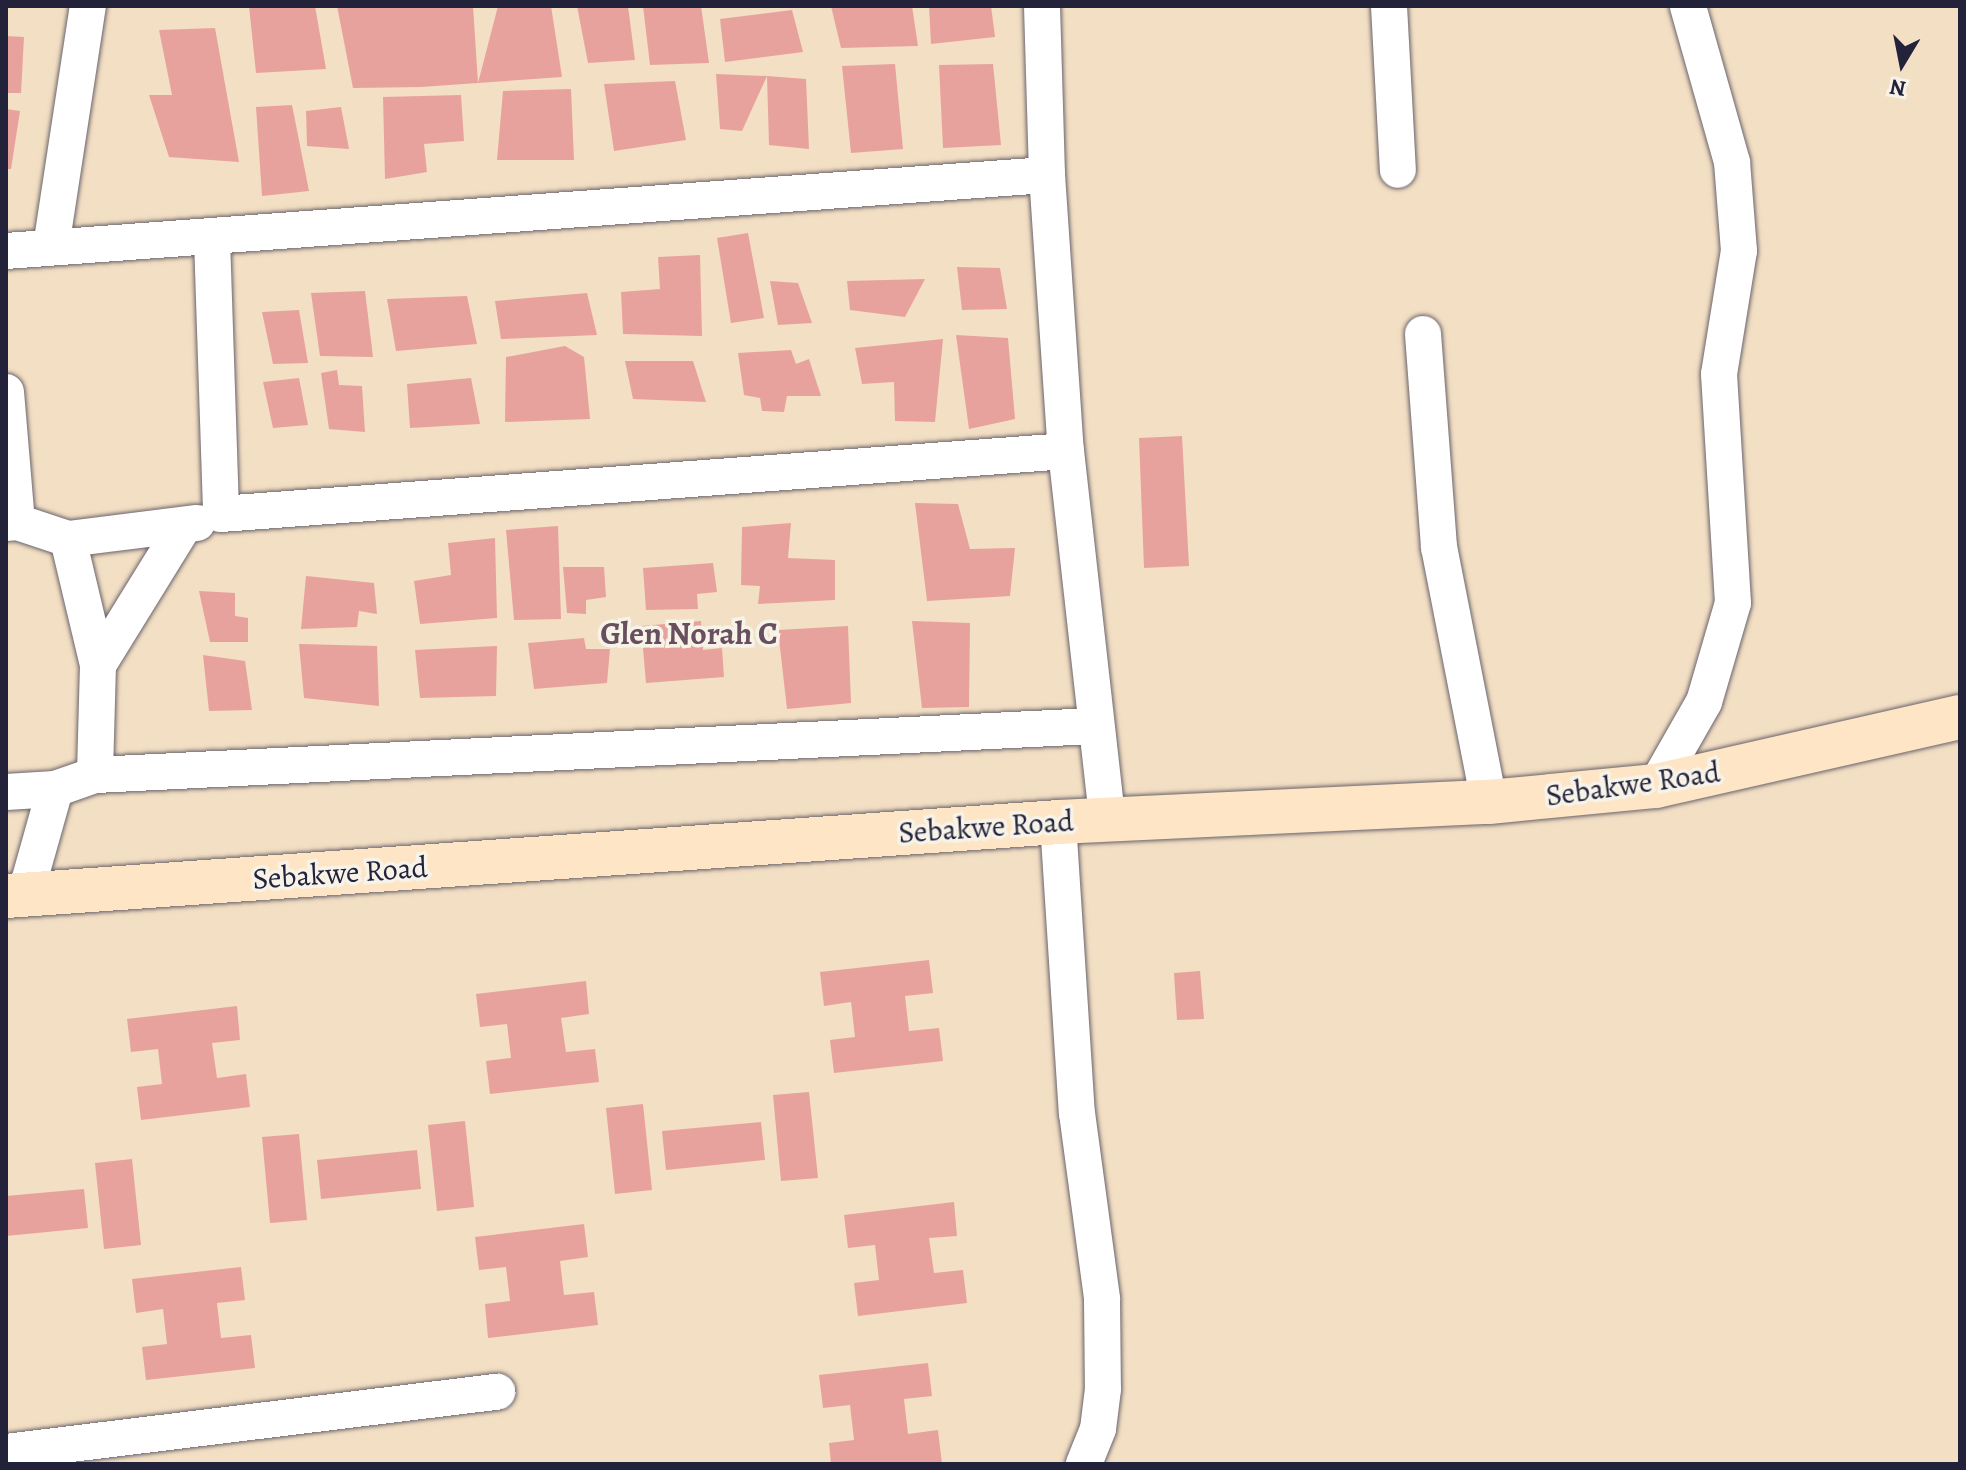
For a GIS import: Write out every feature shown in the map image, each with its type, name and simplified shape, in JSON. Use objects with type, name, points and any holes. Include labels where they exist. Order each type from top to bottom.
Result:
[{"type":"street","points":[[51,247],[88,6]]},
{"type":"street","points":[[1042,6],[1047,175],[1066,451],[1107,819]]},
{"type":"street","points":[[1389,6],[1398,170]]},
{"type":"street","points":[[1656,786],[1704,702],[1733,603],[1719,374],[1739,251],[1732,162],[1688,6]]},
{"type":"street","points":[[6,251],[212,239],[1047,175]]},
{"type":"street","points":[[212,239],[221,514]]},
{"type":"street","points":[[1423,334],[1439,547],[1489,802]]},
{"type":"street","points":[[6,392],[12,523],[68,539],[182,529],[221,514],[1066,451]]},
{"type":"street","points":[[98,665],[182,529]]},
{"type":"street","points":[[68,539],[98,665],[95,775]]},
{"type":"street","name":"Sebakwe Road","points":[[16,896],[1058,822],[1489,802],[1656,786],[1960,717]]},
{"type":"street","points":[[6,792],[55,789],[95,775],[1095,726]]},
{"type":"street","points":[[16,896],[55,789]]},
{"type":"street","points":[[1058,822],[1077,1113],[1102,1299],[1103,1389],[1098,1429],[1084,1464]]},
{"type":"street","points":[[6,1452],[497,1392]]},
{"type":"building","points":[[249,6],[315,6],[326,69],[256,73]]},
{"type":"building","points":[[337,6],[473,6],[478,83],[353,88]]},
{"type":"building","points":[[498,6],[551,6],[562,77],[478,83]]},
{"type":"building","points":[[577,6],[628,6],[635,60],[588,63]]},
{"type":"building","points":[[643,6],[701,6],[709,63],[650,65]]},
{"type":"building","points":[[831,6],[912,6],[918,46],[841,48]]},
{"type":"building","points":[[929,6],[991,6],[995,37],[931,44]]},
{"type":"building","points":[[792,10],[803,52],[725,62],[720,19]]},
{"type":"building","points":[[215,28],[239,162],[169,157],[149,95],[172,95],[159,30]]},
{"type":"building","points":[[6,36],[24,37],[21,93],[6,93]]},
{"type":"building","points":[[895,64],[903,149],[851,153],[842,66]]},
{"type":"building","points":[[993,64],[1001,145],[943,148],[939,65]]},
{"type":"building","points":[[716,74],[767,76],[742,131],[720,129]]},
{"type":"building","points":[[767,76],[806,79],[809,149],[769,145]]},
{"type":"building","points":[[675,81],[686,140],[614,151],[604,84]]},
{"type":"building","points":[[571,89],[574,160],[497,160],[503,91]]},
{"type":"building","points":[[461,95],[464,141],[424,144],[427,172],[385,179],[383,97]]},
{"type":"building","points":[[292,105],[309,191],[262,196],[256,107]]},
{"type":"building","points":[[341,107],[349,149],[307,146],[306,111]]},
{"type":"building","points":[[6,109],[20,111],[11,169],[6,169]]},
{"type":"building","points":[[748,233],[764,318],[731,323],[717,238]]},
{"type":"building","points":[[700,255],[702,336],[623,334],[621,292],[660,289],[658,257]]},
{"type":"building","points":[[957,267],[1000,268],[1007,309],[962,310]]},
{"type":"building","points":[[925,279],[905,317],[850,310],[847,281]]},
{"type":"building","points":[[770,281],[798,283],[812,323],[778,325]]},
{"type":"building","points":[[365,291],[373,357],[320,356],[311,293]]},
{"type":"building","points":[[587,293],[597,335],[501,339],[495,301]]},
{"type":"building","points":[[467,296],[477,344],[396,351],[387,299]]},
{"type":"building","points":[[299,310],[308,363],[273,364],[262,312]]},
{"type":"building","points":[[956,335],[1008,338],[1015,419],[969,429]]},
{"type":"building","points":[[943,339],[935,422],[895,421],[894,382],[862,384],[855,348]]},
{"type":"building","points":[[565,346],[584,357],[590,419],[505,422],[506,357]]},
{"type":"building","points":[[791,350],[796,364],[809,359],[821,396],[787,396],[784,412],[762,411],[760,398],[744,395],[738,353]]},
{"type":"building","points":[[625,361],[693,361],[706,402],[633,399]]},
{"type":"building","points":[[337,370],[339,385],[362,386],[365,432],[329,429],[321,373]]},
{"type":"building","points":[[299,378],[308,425],[273,428],[263,382]]},
{"type":"building","points":[[471,378],[480,424],[410,428],[407,384]]},
{"type":"building","points":[[1182,436],[1189,566],[1144,568],[1139,438]]},
{"type":"building","points":[[915,503],[958,504],[970,549],[1015,548],[1010,596],[927,601]]},
{"type":"building","points":[[791,523],[788,558],[835,560],[835,600],[758,604],[760,586],[741,585],[742,527]]},
{"type":"building","points":[[558,526],[561,619],[514,620],[506,530]]},
{"type":"building","points":[[495,538],[497,618],[420,624],[414,581],[451,575],[448,543]]},
{"type":"building","points":[[713,563],[717,592],[697,594],[698,609],[646,610],[643,568]]},
{"type":"building","points":[[563,567],[604,567],[606,597],[586,600],[586,614],[567,613]]},
{"type":"building","points":[[306,576],[374,583],[377,614],[359,611],[357,627],[301,629]]},
{"type":"building","points":[[199,591],[235,593],[235,616],[248,618],[248,642],[210,642]]},
{"type":"building","points":[[701,621],[703,650],[722,648],[724,677],[646,683],[641,626]]},
{"type":"building","points":[[912,621],[970,623],[969,707],[922,708]]},
{"type":"building","points":[[848,626],[851,703],[787,709],[778,630]]},
{"type":"building","points":[[584,638],[586,649],[610,649],[607,683],[534,689],[528,643]]},
{"type":"building","points":[[299,644],[377,646],[379,706],[304,698]]},
{"type":"building","points":[[497,646],[496,696],[420,698],[415,650]]},
{"type":"building","points":[[203,655],[245,661],[252,710],[209,711]]},
{"type":"building","points":[[929,960],[933,993],[905,996],[909,1031],[939,1028],[943,1061],[834,1073],[830,1040],[855,1037],[851,1002],[824,1006],[820,972]]},
{"type":"building","points":[[1200,971],[1204,1019],[1177,1020],[1174,973]]},
{"type":"building","points":[[586,981],[589,1014],[561,1018],[566,1052],[595,1049],[599,1082],[490,1094],[486,1061],[511,1058],[507,1024],[480,1027],[476,994]]},
{"type":"building","points":[[237,1006],[240,1040],[212,1043],[217,1078],[246,1074],[250,1107],[141,1120],[137,1087],[162,1084],[158,1049],[131,1052],[127,1019]]},
{"type":"building","points":[[809,1092],[818,1178],[781,1181],[773,1095]]},
{"type":"building","points":[[643,1104],[652,1190],[615,1194],[606,1108]]},
{"type":"building","points":[[465,1121],[474,1207],[437,1211],[428,1125]]},
{"type":"building","points":[[761,1122],[765,1160],[666,1170],[662,1131]]},
{"type":"building","points":[[299,1134],[307,1220],[270,1223],[262,1137]]},
{"type":"building","points":[[417,1150],[421,1189],[321,1199],[317,1160]]},
{"type":"building","points":[[132,1159],[141,1245],[104,1249],[95,1163]]},
{"type":"building","points":[[84,1189],[88,1228],[6,1236],[6,1196]]},
{"type":"building","points":[[954,1202],[957,1236],[929,1238],[934,1273],[963,1270],[967,1303],[858,1316],[854,1283],[879,1280],[875,1245],[848,1248],[844,1215]]},
{"type":"building","points":[[584,1224],[588,1257],[560,1261],[564,1295],[594,1292],[598,1325],[488,1338],[485,1304],[510,1301],[506,1267],[479,1270],[475,1237]]},
{"type":"building","points":[[241,1267],[245,1300],[217,1303],[221,1338],[251,1335],[255,1368],[146,1380],[142,1347],[167,1344],[163,1309],[136,1313],[132,1279]]},
{"type":"building","points":[[928,1363],[932,1396],[904,1399],[908,1434],[938,1430],[942,1464],[831,1464],[829,1443],[854,1440],[850,1405],[823,1408],[819,1375]]},
{"type":"district","name":"Glen Norah C","points":[[689,633]]}]
